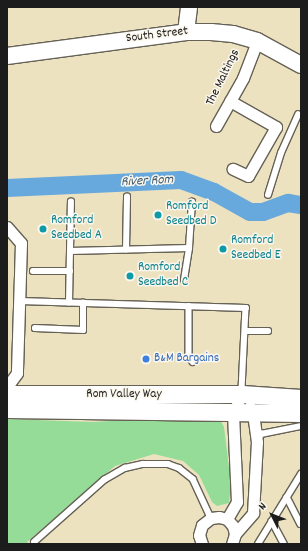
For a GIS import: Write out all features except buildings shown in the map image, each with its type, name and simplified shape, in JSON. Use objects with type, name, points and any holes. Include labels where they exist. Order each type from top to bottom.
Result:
[{"type":"main road","name":"Rom Valley Way","points":[[7,394],[242,394],[301,398]]},
{"type":"main road","name":"Rom Valley Way","points":[[7,410],[301,413]]},
{"type":"street","points":[[186,32],[189,7]]},
{"type":"street","name":"South Street","points":[[7,56],[186,32],[233,34],[257,42],[301,65]]},
{"type":"street","name":"The Maltings","points":[[216,126],[243,78],[257,42]]},
{"type":"street","points":[[230,101],[276,127],[248,176],[233,168]]},
{"type":"street","points":[[7,227],[21,242],[17,372],[7,387]]},
{"type":"street","points":[[234,539],[253,513],[257,442],[253,413],[242,394]]},
{"type":"street","points":[[227,519],[237,502],[233,413],[242,394]]},
{"type":"street","points":[[202,544],[200,530],[211,518],[219,516],[227,519],[233,526],[234,539]]},
{"type":"lane","points":[[268,195],[281,153],[298,115]]},
{"type":"lane","points":[[126,250],[127,198]]},
{"type":"lane","points":[[70,303],[71,202]]},
{"type":"lane","points":[[184,280],[189,248],[192,202]]},
{"type":"lane","points":[[70,251],[189,248]]},
{"type":"lane","points":[[33,271],[70,271]]},
{"type":"lane","points":[[20,301],[246,308],[242,394]]},
{"type":"lane","points":[[35,328],[83,330],[83,303]]},
{"type":"lane","points":[[189,306],[192,338],[189,356],[193,362]]},
{"type":"lane","points":[[245,331],[268,331]]},
{"type":"lane","points":[[257,442],[261,434],[301,426]]},
{"type":"lane","points":[[34,542],[104,480],[125,468],[143,464],[168,464],[184,472],[193,479],[211,518]]},
{"type":"lane","points":[[258,544],[301,474]]},
{"type":"lane","points":[[287,497],[301,524]]},
{"type":"lane","points":[[272,521],[284,544]]},
{"type":"green space","points":[[7,419],[93,422],[148,419],[221,421],[224,427],[231,484],[229,503],[217,506],[212,502],[199,475],[183,461],[154,454],[115,466],[27,542],[29,544],[7,544]]},
{"type":"waterway","name":"River Rom","points":[[7,188],[181,180],[214,192],[250,212],[263,212],[288,203],[301,205]]},
{"type":"place","name":"Romford Seedbed D","points":[[158,215]]},
{"type":"place","name":"Romford Seedbed A","points":[[43,229]]},
{"type":"place","name":"Romford Seedbed E","points":[[223,249]]},
{"type":"place","name":"Romford Seedbed C","points":[[130,276]]},
{"type":"place","name":"B&M Bargains","points":[[146,359]]}]
